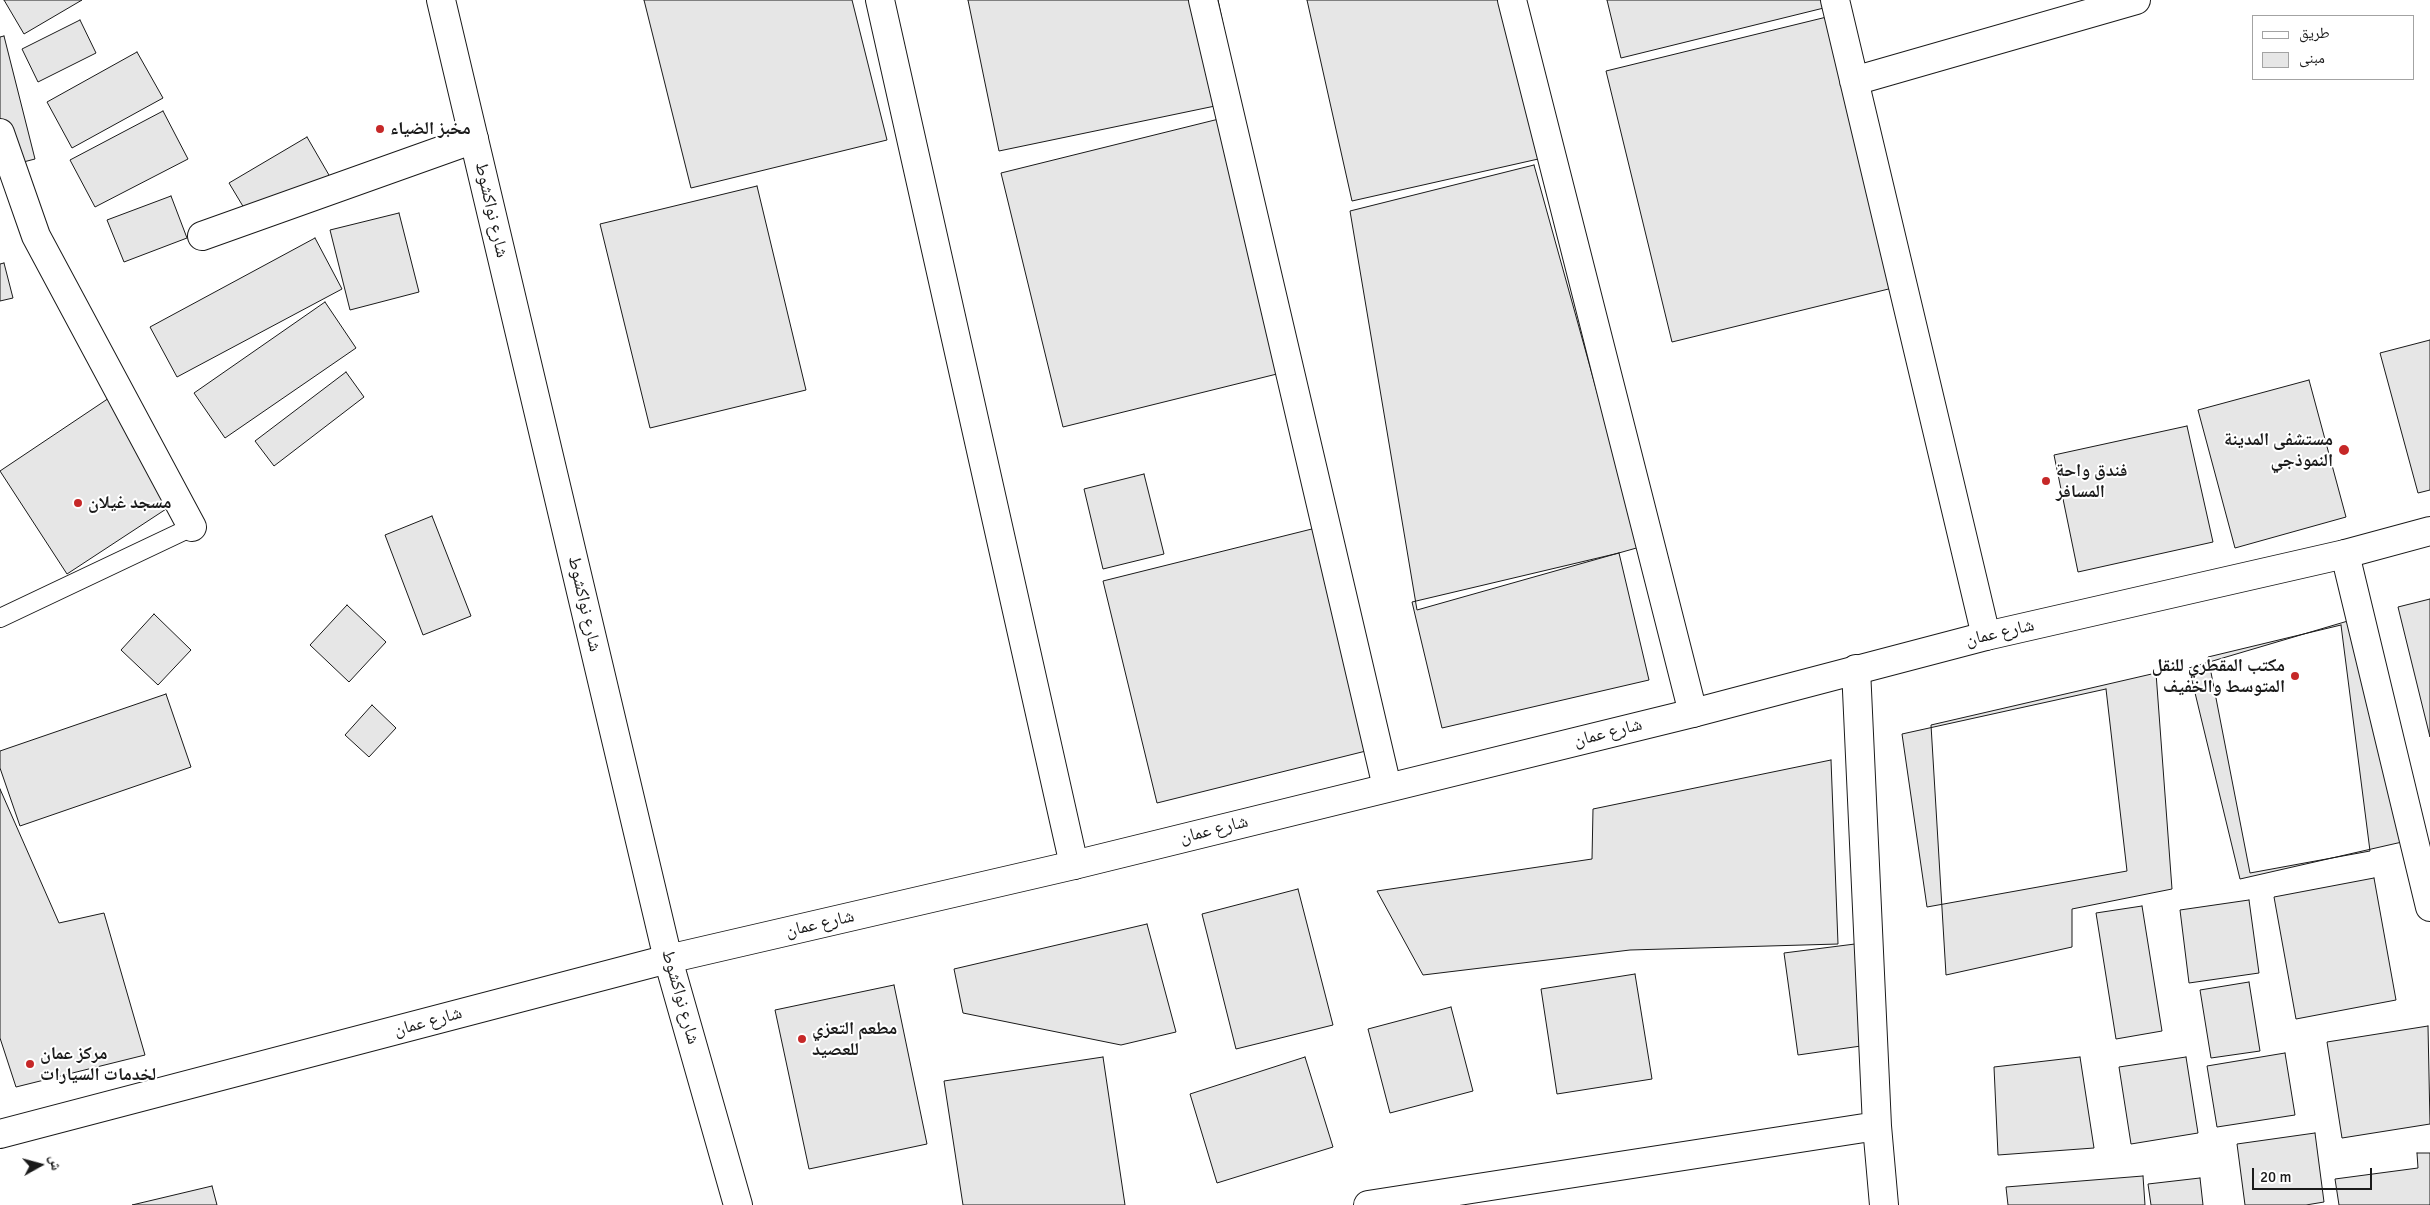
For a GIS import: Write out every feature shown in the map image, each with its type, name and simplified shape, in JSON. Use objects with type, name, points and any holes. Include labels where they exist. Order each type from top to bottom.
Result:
[{"type":"street","name":"شارع نواكشوط","points":[[442,0],[668,959],[738,1205]]},
{"type":"street","points":[[880,0],[1074,865]]},
{"type":"street","points":[[1204,0],[1388,787]]},
{"type":"street","points":[[1512,0],[1693,713]]},
{"type":"street","points":[[1835,0],[1986,636]]},
{"type":"street","points":[[1854,81],[2136,0]]},
{"type":"street","points":[[0,133],[36,236],[192,527]]},
{"type":"street","points":[[202,236],[474,139]]},
{"type":"street","name":"شارع عمان","points":[[0,1134],[668,959],[1074,865],[1693,713],[1986,636],[2345,554],[2430,531]]},
{"type":"street","points":[[2345,554],[2430,907]]},
{"type":"street","points":[[1856,669],[1878,1126],[1884,1205]]},
{"type":"street","points":[[1368,1205],[1878,1126]]},
{"type":"lane","points":[[0,618],[192,527]]},
{"type":"building","points":[[4,0],[82,0],[24,34]]},
{"type":"building","points":[[644,0],[852,0],[887,140],[691,188]]},
{"type":"building","points":[[968,0],[1218,0],[1239,101],[999,151]]},
{"type":"building","points":[[1307,0],[1522,0],[1556,155],[1352,201]]},
{"type":"building","points":[[1607,0],[1839,0],[1840,4],[1621,58]]},
{"type":"building","points":[[1843,13],[1909,284],[1672,342],[1606,71]]},
{"type":"building","points":[[80,20],[96,53],[38,82],[22,49]]},
{"type":"building","points":[[4,36],[35,159],[0,168],[0,37]]},
{"type":"building","points":[[137,52],[163,98],[72,148],[47,102]]},
{"type":"building","points":[[163,111],[188,159],[95,207],[70,160]]},
{"type":"building","points":[[1227,117],[1289,371],[1063,427],[1001,173]]},
{"type":"building","points":[[307,137],[333,182],[256,228],[229,183]]},
{"type":"building","points":[[1534,165],[1640,547],[1417,610],[1350,211]]},
{"type":"building","points":[[757,186],[806,390],[650,428],[600,224]]},
{"type":"building","points":[[171,196],[187,238],[124,262],[107,220]]},
{"type":"building","points":[[399,213],[419,292],[350,310],[330,230]]},
{"type":"building","points":[[315,238],[342,289],[177,377],[150,327]]},
{"type":"building","points":[[4,263],[13,298],[0,301],[0,264]]},
{"type":"building","points":[[325,302],[356,348],[225,438],[194,393]]},
{"type":"building","points":[[2430,340],[2430,490],[2418,493],[2380,353]]},
{"type":"building","points":[[346,372],[364,397],[274,466],[255,441]]},
{"type":"building","points":[[2309,380],[2346,517],[2235,548],[2198,410]]},
{"type":"building","points":[[121,390],[189,494],[67,574],[0,471]]},
{"type":"building","points":[[2187,426],[2213,542],[2078,572],[2054,455]]},
{"type":"building","points":[[1144,474],[1164,554],[1103,569],[1084,489]]},
{"type":"building","points":[[432,516],[471,616],[423,635],[385,535]]},
{"type":"building","points":[[1336,523],[1390,745],[1157,803],[1103,581]]},
{"type":"building","points":[[1619,553],[1649,680],[1442,728],[1412,602]]},
{"type":"building","points":[[2430,599],[2430,737],[2398,607]]},
{"type":"building","points":[[347,605],[386,642],[349,682],[310,645]]},
{"type":"building","points":[[154,614],[191,650],[158,685],[121,650]]},
{"type":"building","points":[[2358,618],[2402,842],[2240,879],[2189,668]]},
{"type":"building","points":[[2341,625],[2370,851],[2250,873],[2208,657]]},
{"type":"building","points":[[2156,673],[2172,889],[2072,909],[2072,947],[1946,975],[1931,725]]},
{"type":"building","points":[[2106,689],[2127,871],[1927,907],[1902,734]]},
{"type":"building","points":[[166,694],[191,767],[20,826],[0,768],[0,751]]},
{"type":"building","points":[[372,705],[396,728],[369,757],[345,735]]},
{"type":"building","points":[[1831,760],[1838,944],[1630,950],[1423,975],[1377,891],[1592,859],[1593,809]]},
{"type":"building","points":[[0,789],[59,923],[104,913],[145,1055],[16,1087],[0,1038]]},
{"type":"building","points":[[2374,878],[2396,1000],[2296,1019],[2274,897]]},
{"type":"building","points":[[1298,889],[1333,1025],[1236,1049],[1202,914]]},
{"type":"building","points":[[2249,900],[2259,973],[2189,983],[2180,910]]},
{"type":"building","points":[[2142,906],[2162,1031],[2116,1039],[2096,913]]},
{"type":"building","points":[[1147,924],[1176,1032],[1121,1045],[963,1013],[954,969]]},
{"type":"building","points":[[1855,944],[1868,1045],[1798,1055],[1784,953]]},
{"type":"building","points":[[1635,974],[1652,1079],[1557,1094],[1541,989]]},
{"type":"building","points":[[2249,982],[2260,1051],[2211,1058],[2200,990]]},
{"type":"building","points":[[894,985],[927,1144],[809,1169],[775,1010]]},
{"type":"building","points":[[1451,1007],[1473,1091],[1390,1113],[1368,1029]]},
{"type":"building","points":[[2428,1026],[2430,1124],[2342,1138],[2327,1042]]},
{"type":"building","points":[[2285,1053],[2295,1115],[2217,1127],[2207,1066]]},
{"type":"building","points":[[1103,1057],[1125,1205],[963,1205],[944,1081]]},
{"type":"building","points":[[1305,1057],[1333,1147],[1217,1183],[1190,1094]]},
{"type":"building","points":[[2080,1057],[2094,1148],[1998,1155],[1994,1067]]},
{"type":"building","points":[[2186,1057],[2198,1133],[2131,1144],[2119,1067]]},
{"type":"building","points":[[2315,1133],[2324,1202],[2306,1205],[2245,1205],[2237,1144]]},
{"type":"building","points":[[2417,1153],[2430,1153],[2430,1205],[2339,1205],[2335,1179],[2418,1168]]},
{"type":"building","points":[[2143,1176],[2145,1205],[2008,1205],[2006,1187]]},
{"type":"building","points":[[2200,1178],[2203,1205],[2151,1205],[2148,1184]]},
{"type":"building","points":[[212,1186],[217,1205],[132,1205]]},
{"type":"place","name":"مخبز الضياء","points":[[380,129]]},
{"type":"place","name":"مستشفى المدينة النموذجي","points":[[2344,450]]},
{"type":"place","name":"فندق واحة المسافر","points":[[2046,481]]},
{"type":"place","name":"مسجد غيلان","points":[[78,503]]},
{"type":"place","name":"مكتب المقطري للنقل المتوسط والخفيف","points":[[2295,676]]},
{"type":"place","name":"مطعم التعزي للعصيد","points":[[802,1039]]},
{"type":"place","name":"مركز عمان لخدمات السيارات","points":[[30,1064]]}]
